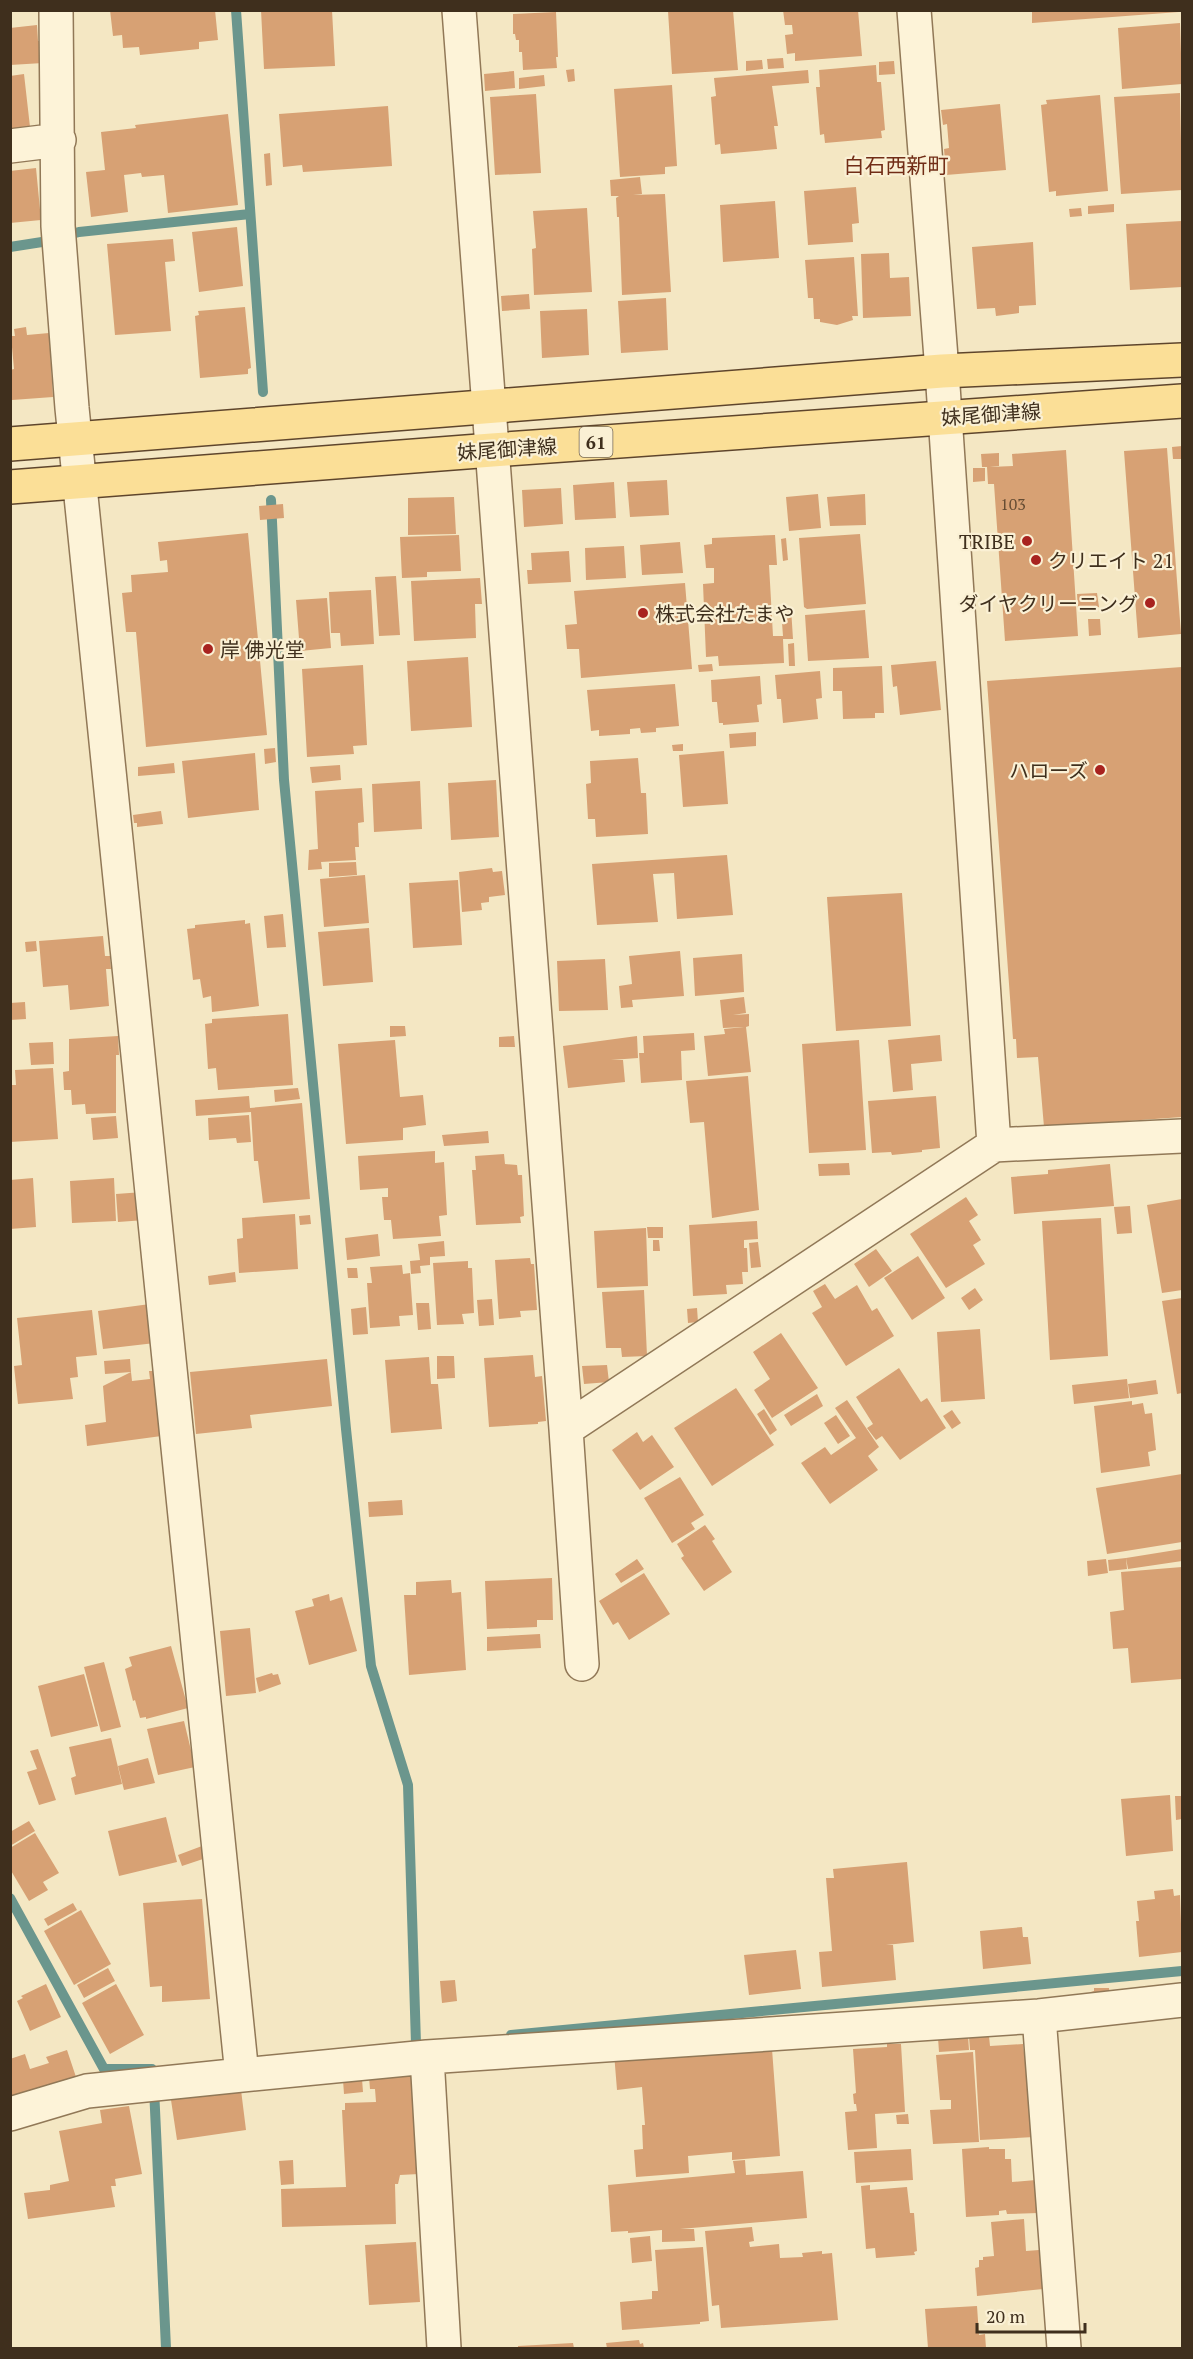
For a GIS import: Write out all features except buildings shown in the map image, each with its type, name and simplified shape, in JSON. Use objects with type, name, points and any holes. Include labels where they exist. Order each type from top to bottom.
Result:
[{"type":"main road","name":"61","points":[[10,444],[942,371],[1182,360]]},
{"type":"main road","name":"妹尾御津線","points":[[10,487],[1182,400]]},
{"type":"street","points":[[56,10],[59,236],[75,439],[241,2064]]},
{"type":"street","points":[[459,10],[582,1664]]},
{"type":"street","points":[[914,10],[942,371],[994,1145]]},
{"type":"street","points":[[10,146],[59,140]]},
{"type":"street","points":[[566,1429],[994,1145],[1182,1136]]},
{"type":"street","points":[[10,2114],[87,2091],[241,2064],[427,2057],[1039,2016],[1182,2000]]},
{"type":"street","points":[[1039,2016],[1064,2349]]},
{"type":"street","points":[[427,2057],[444,2349]]},
{"type":"waterway","points":[[236,10],[263,392]]},
{"type":"waterway","points":[[10,247],[42,242],[79,232],[250,214]]},
{"type":"waterway","points":[[271,500],[284,780],[371,1666],[408,1785],[416,2044]]},
{"type":"waterway","points":[[10,1898],[104,2069],[152,2069]]},
{"type":"waterway","points":[[511,2035],[1182,1971]]},
{"type":"waterway","points":[[154,2088],[166,2348]]},
{"type":"place","name":"TRIBE","points":[[1027,541]]},
{"type":"place","name":"クリエイト 21","points":[[1036,560]]},
{"type":"place","name":"ダイヤクリーニング","points":[[1150,603]]},
{"type":"place","name":"株式会社たまや","points":[[643,613]]},
{"type":"place","name":"岸 佛光堂","points":[[208,649]]},
{"type":"place","name":"ハローズ","points":[[1100,770]]},
{"type":"district","name":"白石西新町","points":[[896,165]]}]
